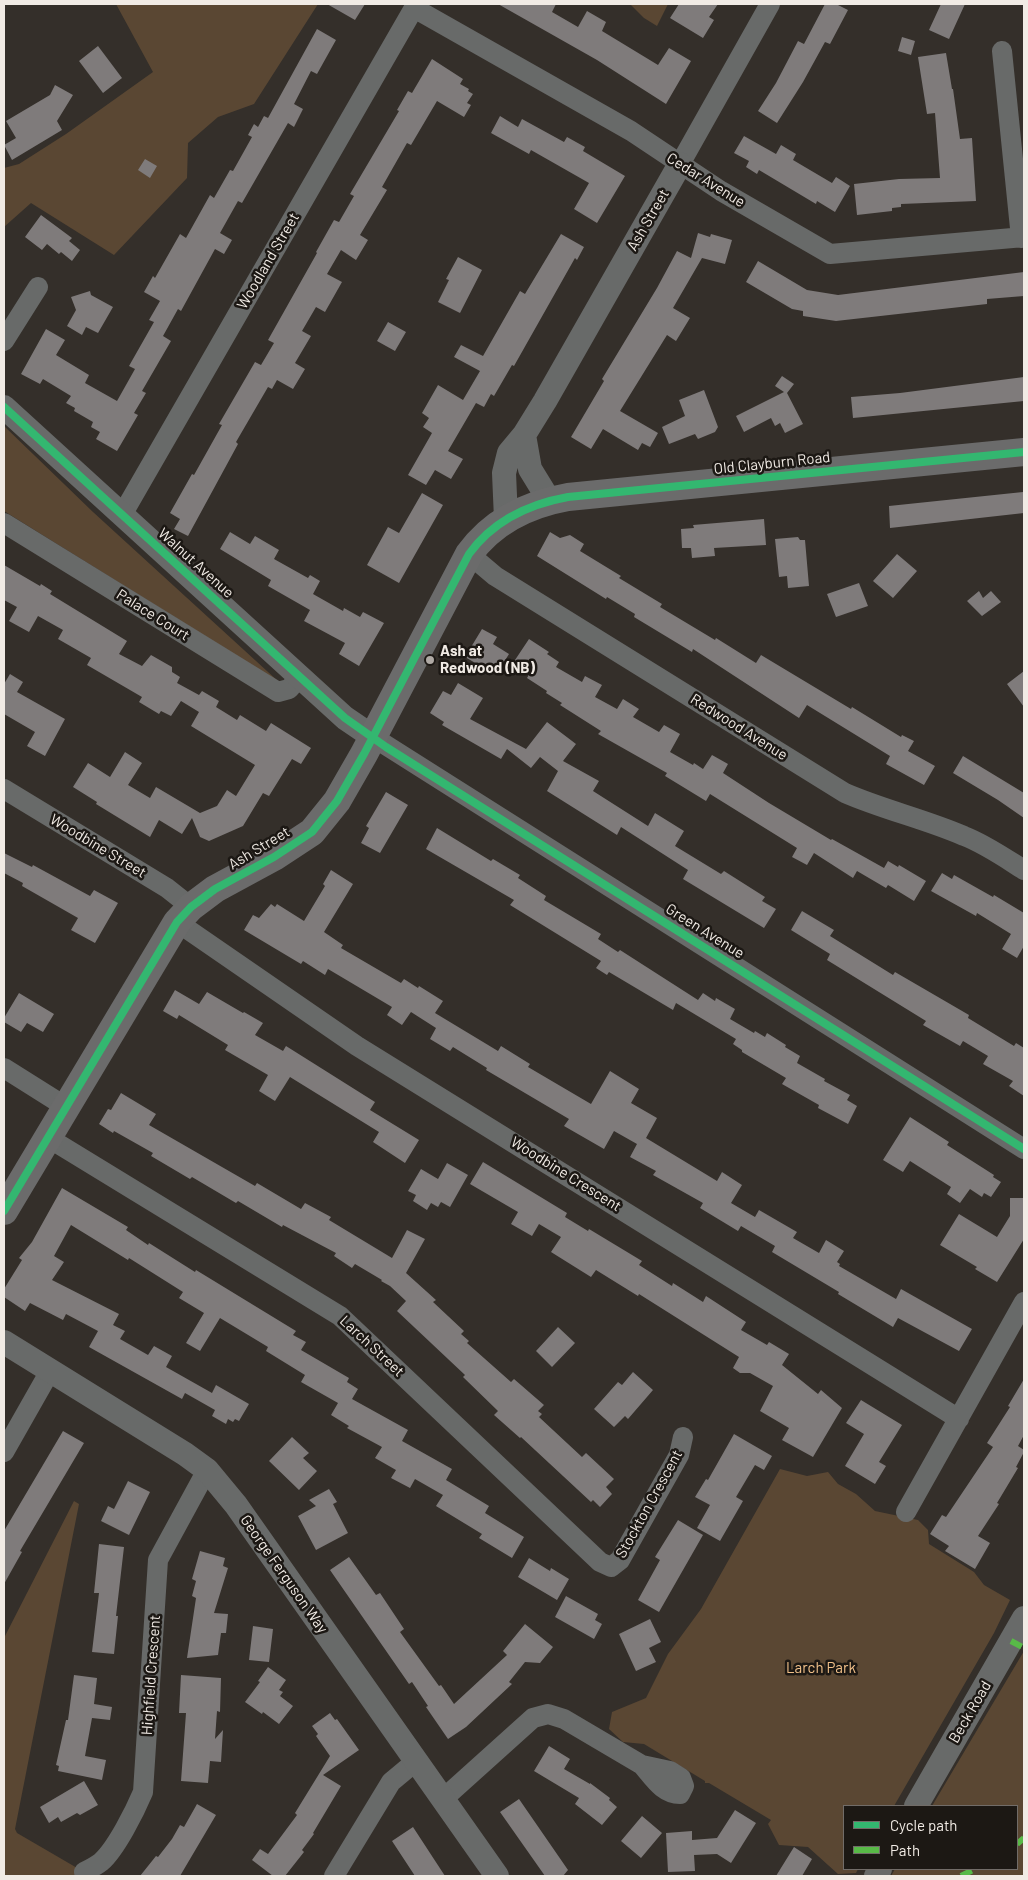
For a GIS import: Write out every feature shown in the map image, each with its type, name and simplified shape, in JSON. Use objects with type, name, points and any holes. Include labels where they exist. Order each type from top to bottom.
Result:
[{"type":"main road","name":"Old Clayburn Road","points":[[527,509],[578,496],[1024,452]]},
{"type":"main road","name":"Ash Street","points":[[4,1211],[47,1137],[184,915],[215,889],[274,857],[312,832],[336,801],[469,554],[486,534],[527,509]]},
{"type":"street","name":"Ash Street","points":[[527,509],[504,473],[509,453],[524,435],[545,401],[770,4]]},
{"type":"street","name":"Cedar Avenue","points":[[414,8],[631,131],[721,191],[830,254],[1023,237]]},
{"type":"street","name":"Woodland Street","points":[[122,515],[414,8]]},
{"type":"street","points":[[1002,51],[1023,237]]},
{"type":"street","points":[[4,341],[38,287]]},
{"type":"street","name":"Walnut Avenue","points":[[4,407],[300,677],[346,718],[372,737]]},
{"type":"street","points":[[524,435],[530,470],[527,509]]},
{"type":"street","name":"Palace Court","points":[[4,523],[278,692],[289,689],[300,677]]},
{"type":"street","name":"Redwood Avenue","points":[[469,554],[495,576],[845,793],[874,806],[965,836],[1024,870]]},
{"type":"street","name":"Green Avenue","points":[[372,737],[1024,1149]]},
{"type":"street","name":"Woodbine Street","points":[[4,789],[167,888],[184,915]]},
{"type":"street","name":"Woodbine Crescent","points":[[184,915],[357,1046],[959,1419]]},
{"type":"street","points":[[4,1068],[66,1107]]},
{"type":"street","name":"Larch Street","points":[[47,1137],[340,1316],[600,1562],[611,1568]]},
{"type":"street","points":[[906,1512],[1024,1302]]},
{"type":"street","name":"George Ferguson Way","points":[[4,1342],[160,1438],[207,1470],[247,1521],[496,1876]]},
{"type":"street","points":[[4,1452],[50,1371]]},
{"type":"street","name":"Stockton Crescent","points":[[611,1568],[620,1560],[680,1455],[683,1437]]},
{"type":"street","name":"Highfield Crescent","points":[[84,1872],[109,1854],[143,1792],[158,1560],[207,1470]]},
{"type":"street","name":"Beck Road","points":[[917,1805],[1024,1618]]},
{"type":"street","points":[[443,1799],[533,1718],[548,1714],[564,1719],[642,1765],[670,1771]]},
{"type":"street","points":[[334,1876],[391,1782],[415,1762]]},
{"type":"green space","points":[[116,4],[318,4],[254,104],[218,117],[188,143],[187,178],[114,255],[31,203],[4,227],[4,168],[19,164],[66,134],[153,72]]},
{"type":"green space","points":[[630,4],[668,4],[657,26],[644,18]]},
{"type":"green space","points":[[4,426],[93,512],[279,682],[4,511]]},
{"type":"green space","name":"Larch Park","points":[[780,1469],[807,1476],[828,1472],[838,1484],[856,1494],[875,1511],[918,1520],[928,1530],[929,1544],[974,1572],[984,1585],[1010,1600],[994,1633],[895,1805],[843,1805],[843,1870],[858,1870],[856,1873],[838,1874],[808,1847],[779,1845],[768,1824],[771,1820],[709,1783],[705,1783],[705,1781],[644,1744],[623,1742],[609,1729],[612,1712],[646,1698],[668,1654],[701,1609]]},
{"type":"green space","points":[[74,1501],[79,1504],[15,1829],[17,1833],[84,1872],[83,1876],[4,1876],[4,1638]]},
{"type":"green space","points":[[1024,1651],[1024,1876],[891,1876],[894,1870],[1018,1870],[1018,1805],[933,1805]]},
{"type":"building","points":[[327,4],[365,4],[355,20]]},
{"type":"building","points":[[498,4],[556,4],[552,12],[578,27],[587,11],[606,22],[602,31],[658,65],[669,48],[691,61],[666,104],[597,60]]},
{"type":"building","points":[[679,4],[718,4],[709,17],[714,20],[703,38],[670,18]]},
{"type":"building","points":[[825,4],[836,4],[848,10],[830,44],[825,42],[777,123],[758,111],[776,83],[798,41],[804,44]]},
{"type":"building","points":[[941,4],[965,4],[949,39],[929,30]]},
{"type":"building","points":[[317,29],[336,40],[317,74],[311,71],[294,104],[303,109],[294,127],[288,123],[242,203],[238,201],[220,233],[232,240],[224,254],[215,249],[181,311],[178,309],[163,336],[171,341],[142,391],[146,393],[134,413],[138,415],[117,451],[96,439],[100,432],[91,427],[93,422],[74,411],[75,408],[66,403],[71,396],[43,379],[40,384],[21,374],[46,329],[65,340],[56,355],[89,375],[85,383],[117,401],[135,369],[129,366],[154,322],[149,320],[160,301],[144,292],[153,276],[155,278],[180,234],[186,238],[210,195],[214,198],[230,170],[233,171],[252,137],[248,135],[254,124],[258,127],[264,116],[268,118]]},
{"type":"building","points":[[902,37],[915,41],[911,55],[898,51]]},
{"type":"building","points":[[98,46],[122,78],[103,93],[79,61]]},
{"type":"building","points":[[946,53],[960,139],[972,138],[976,201],[901,204],[901,207],[892,208],[892,211],[857,215],[854,184],[899,179],[940,178],[935,113],[927,114],[918,57]]},
{"type":"building","points":[[432,59],[463,79],[460,84],[469,89],[468,91],[473,94],[467,103],[471,105],[464,117],[437,101],[411,145],[407,143],[382,187],[387,190],[360,235],[368,240],[356,260],[341,250],[327,274],[342,282],[325,312],[316,307],[302,331],[311,336],[295,363],[305,369],[293,389],[277,380],[272,389],[268,387],[236,442],[238,444],[188,536],[174,529],[180,519],[170,513],[192,474],[194,475],[222,425],[219,424],[255,362],[261,365],[274,343],[268,340],[316,252],[334,220],[339,222],[354,196],[350,194],[399,111],[397,110],[408,91],[412,93]]},
{"type":"building","points":[[55,85],[73,95],[57,121],[62,130],[12,160],[4,145],[16,138],[6,121],[50,95]]},
{"type":"building","points":[[500,116],[518,127],[522,119],[564,142],[567,137],[585,147],[583,151],[625,176],[597,223],[574,209],[589,183],[531,150],[529,154],[491,133]]},
{"type":"building","points":[[744,136],[776,154],[781,145],[796,154],[793,160],[832,183],[836,177],[850,186],[835,212],[817,201],[816,204],[759,170],[757,174],[746,167],[749,161],[734,153]]},
{"type":"building","points":[[145,159],[157,166],[150,178],[138,170]]},
{"type":"building","points":[[41,215],[72,238],[69,241],[80,250],[72,261],[61,252],[59,254],[47,244],[42,250],[25,237]]},
{"type":"building","points":[[698,233],[710,237],[711,234],[732,240],[725,264],[702,258],[673,308],[690,318],[676,341],[667,335],[620,411],[658,433],[650,447],[642,443],[638,450],[603,429],[591,449],[571,437],[604,381],[602,379],[677,251],[691,258]]},
{"type":"building","points":[[561,234],[584,247],[577,260],[575,258],[514,366],[512,365],[494,396],[491,394],[484,407],[476,403],[448,451],[463,459],[451,479],[435,470],[426,485],[408,475],[432,433],[423,427],[429,418],[422,413],[438,385],[463,400],[480,371],[454,357],[461,345],[483,356],[520,291],[525,294]]},
{"type":"building","points":[[458,257],[482,270],[460,313],[438,302],[449,280],[446,279]]},
{"type":"building","points":[[758,261],[807,290],[838,295],[1024,272],[1024,296],[987,299],[987,304],[836,321],[803,316],[803,311],[792,309],[746,282]]},
{"type":"building","points":[[90,291],[91,295],[113,307],[98,333],[86,327],[82,335],[67,326],[76,310],[71,297]]},
{"type":"building","points":[[388,322],[406,332],[395,351],[377,341]]},
{"type":"building","points":[[782,376],[794,384],[787,393],[803,424],[785,433],[780,423],[775,426],[771,418],[744,432],[736,416],[784,392],[775,386]]},
{"type":"building","points":[[1024,377],[1024,401],[853,418],[851,397],[900,393]]},
{"type":"building","points":[[704,390],[718,427],[715,432],[698,439],[695,434],[669,444],[662,427],[685,416],[679,400]]},
{"type":"building","points":[[1023,492],[1024,513],[890,528],[889,506]]},
{"type":"building","points":[[422,493],[443,505],[399,583],[367,565],[388,527],[399,533]]},
{"type":"building","points":[[764,519],[766,545],[714,548],[715,556],[692,558],[691,548],[682,548],[681,529],[694,528],[693,525]]},
{"type":"building","points":[[230,532],[250,544],[255,536],[279,550],[274,559],[308,578],[310,575],[320,581],[313,594],[343,611],[344,608],[360,617],[363,612],[384,623],[359,666],[339,654],[345,643],[304,621],[310,610],[268,586],[271,580],[220,549]]},
{"type":"building","points":[[550,532],[560,538],[570,535],[584,544],[580,551],[621,576],[619,578],[662,604],[660,607],[715,640],[716,638],[756,663],[761,655],[851,709],[852,707],[901,737],[902,735],[914,741],[908,751],[935,766],[924,785],[886,764],[890,756],[807,705],[799,718],[693,649],[692,652],[634,617],[635,614],[607,597],[606,599],[537,556]]},
{"type":"building","points":[[798,537],[800,540],[805,540],[809,586],[788,588],[787,576],[779,577],[775,539]]},
{"type":"building","points":[[897,554],[917,571],[893,598],[873,581]]},
{"type":"building","points":[[4,565],[40,586],[41,584],[52,591],[50,594],[127,641],[119,654],[142,666],[151,655],[172,667],[172,672],[180,677],[177,683],[199,695],[202,691],[219,701],[216,707],[237,720],[240,715],[266,731],[271,723],[311,748],[301,764],[292,759],[269,796],[263,793],[243,826],[209,841],[200,837],[192,818],[182,834],[159,820],[150,837],[96,804],[97,802],[73,787],[88,763],[110,777],[125,752],[142,763],[128,785],[150,798],[156,787],[200,813],[217,806],[227,790],[236,796],[255,765],[191,726],[199,712],[181,701],[171,716],[161,711],[159,714],[139,702],[142,697],[87,665],[91,658],[58,639],[63,630],[38,616],[29,632],[9,621],[17,607],[4,600]]},
{"type":"building","points":[[859,583],[868,606],[836,617],[827,594]]},
{"type":"building","points":[[979,591],[983,598],[991,591],[1001,602],[982,616],[967,601]]},
{"type":"building","points":[[482,629],[497,637],[493,644],[509,654],[496,675],[465,657]]},
{"type":"building","points":[[529,639],[549,652],[547,654],[559,662],[556,667],[582,682],[585,676],[602,685],[595,697],[617,709],[623,699],[639,709],[633,717],[659,732],[664,725],[680,734],[670,752],[703,769],[712,755],[728,764],[723,773],[831,840],[884,868],[888,861],[898,867],[899,865],[926,881],[914,901],[888,885],[886,888],[857,871],[853,878],[814,853],[807,865],[792,857],[797,848],[710,794],[706,801],[665,776],[667,773],[598,734],[601,731],[560,705],[562,703],[527,678],[530,673],[513,663]]},
{"type":"building","points":[[1024,671],[1024,707],[1007,684]]},
{"type":"building","points":[[10,674],[23,682],[17,692],[65,719],[45,756],[27,746],[35,732],[4,714],[4,684]]},
{"type":"building","points":[[458,683],[483,698],[470,719],[526,749],[547,722],[576,744],[563,761],[599,781],[593,791],[648,826],[655,813],[684,831],[675,846],[721,874],[724,871],[765,897],[762,901],[776,909],[764,928],[683,879],[688,870],[621,827],[617,835],[547,791],[558,771],[540,757],[531,768],[507,749],[501,759],[442,725],[444,722],[430,713],[443,691],[451,695]]},
{"type":"building","points":[[963,756],[1024,793],[1024,818],[953,773]]},
{"type":"building","points":[[386,792],[408,805],[380,853],[361,843],[369,828],[366,826]]},
{"type":"building","points":[[437,828],[491,861],[493,859],[520,875],[518,878],[546,896],[544,900],[601,934],[598,939],[618,952],[620,950],[698,1000],[703,993],[715,1001],[716,998],[735,1009],[730,1019],[754,1033],[755,1031],[765,1037],[767,1033],[786,1045],[785,1047],[800,1056],[797,1063],[850,1095],[847,1100],[857,1106],[848,1124],[818,1108],[819,1105],[782,1084],[786,1078],[742,1052],[733,1044],[736,1039],[676,1003],[673,1010],[609,972],[607,975],[596,968],[601,961],[510,905],[514,900],[426,849]]},
{"type":"building","points":[[4,853],[32,867],[33,865],[90,896],[94,890],[118,903],[95,943],[71,930],[78,918],[22,886],[23,883],[4,873]]},
{"type":"building","points":[[331,870],[353,884],[324,932],[343,945],[341,948],[401,983],[404,979],[418,988],[419,986],[443,1001],[435,1013],[498,1051],[501,1046],[530,1064],[528,1067],[591,1104],[610,1071],[639,1089],[631,1103],[657,1118],[646,1138],[717,1181],[722,1172],[742,1185],[731,1203],[755,1217],[759,1210],[797,1232],[793,1238],[819,1253],[826,1240],[844,1251],[837,1262],[840,1264],[839,1266],[896,1299],[901,1289],[972,1329],[959,1351],[898,1318],[893,1327],[772,1252],[775,1246],[741,1226],[738,1231],[700,1208],[703,1203],[653,1175],[656,1171],[630,1157],[637,1144],[614,1131],[604,1149],[564,1126],[569,1119],[486,1070],[487,1068],[453,1047],[450,1051],[430,1039],[436,1028],[411,1012],[402,1025],[387,1015],[392,1007],[328,969],[325,975],[303,961],[301,964],[244,930],[253,915],[259,918],[271,904],[275,907],[277,904],[304,921],[325,886],[323,884]]},
{"type":"building","points":[[942,873],[952,879],[954,875],[993,897],[994,895],[1024,913],[1024,946],[1017,958],[1002,949],[1011,934],[977,913],[976,916],[931,891]]},
{"type":"building","points":[[802,911],[834,930],[830,936],[893,975],[895,972],[969,1015],[968,1018],[1014,1046],[1016,1043],[1024,1048],[1024,1096],[1009,1086],[1013,1081],[983,1064],[988,1056],[963,1041],[960,1046],[923,1025],[926,1021],[827,960],[830,954],[791,930]]},
{"type":"building","points":[[175,990],[199,1004],[207,992],[244,1012],[263,1023],[255,1035],[283,1051],[286,1046],[375,1102],[370,1110],[419,1140],[405,1163],[373,1142],[379,1132],[290,1077],[275,1101],[259,1091],[268,1075],[225,1050],[228,1045],[179,1015],[177,1019],[163,1011]]},
{"type":"building","points":[[19,993],[54,1014],[43,1032],[27,1023],[21,1032],[4,1022],[4,1018]]},
{"type":"building","points":[[121,1093],[156,1114],[149,1125],[255,1186],[257,1183],[301,1209],[305,1203],[331,1217],[329,1220],[392,1258],[407,1230],[425,1239],[406,1273],[436,1300],[433,1302],[464,1331],[461,1334],[469,1341],[467,1343],[511,1382],[514,1379],[544,1405],[538,1411],[542,1414],[539,1417],[582,1457],[586,1453],[614,1479],[606,1487],[612,1494],[600,1507],[593,1500],[591,1502],[521,1437],[494,1415],[498,1411],[463,1377],[465,1375],[397,1311],[406,1301],[382,1280],[355,1264],[352,1268],[334,1256],[336,1253],[283,1225],[282,1227],[238,1201],[236,1203],[192,1177],[190,1179],[151,1156],[153,1153],[99,1124],[108,1109],[111,1110]]},
{"type":"building","points":[[910,1117],[949,1142],[947,1145],[994,1175],[993,1177],[1001,1182],[991,1197],[984,1193],[982,1197],[970,1189],[960,1203],[947,1194],[951,1187],[910,1161],[903,1172],[883,1160]]},
{"type":"building","points":[[483,1162],[567,1213],[565,1217],[642,1261],[639,1265],[672,1286],[673,1283],[703,1302],[706,1296],[746,1322],[741,1330],[767,1345],[769,1342],[789,1354],[782,1365],[818,1394],[821,1390],[842,1408],[813,1457],[782,1440],[789,1428],[760,1411],[773,1386],[750,1373],[740,1373],[733,1368],[739,1357],[639,1294],[638,1296],[596,1270],[591,1277],[551,1252],[561,1237],[539,1224],[532,1236],[511,1224],[518,1212],[470,1184]]},
{"type":"building","points":[[447,1163],[468,1175],[450,1207],[441,1202],[438,1207],[431,1203],[427,1210],[413,1201],[416,1195],[408,1191],[421,1169],[438,1179]]},
{"type":"building","points":[[62,1188],[128,1227],[126,1230],[148,1245],[149,1243],[195,1272],[196,1270],[296,1331],[293,1335],[306,1342],[301,1350],[349,1378],[347,1382],[358,1389],[352,1399],[408,1430],[402,1441],[452,1469],[446,1480],[489,1506],[485,1513],[524,1537],[512,1558],[479,1538],[482,1534],[436,1506],[443,1495],[415,1479],[410,1488],[391,1478],[396,1470],[375,1458],[382,1447],[347,1428],[349,1426],[331,1415],[338,1403],[301,1382],[305,1375],[266,1351],[268,1347],[220,1318],[200,1351],[186,1343],[204,1313],[179,1298],[183,1292],[71,1225],[54,1256],[64,1262],[52,1280],[119,1314],[113,1325],[125,1331],[120,1339],[148,1355],[154,1346],[172,1356],[166,1367],[212,1393],[216,1385],[249,1404],[239,1421],[235,1419],[233,1422],[228,1419],[226,1424],[212,1416],[215,1410],[185,1393],[182,1399],[89,1347],[98,1331],[66,1314],[63,1320],[30,1303],[25,1311],[4,1297],[4,1289],[22,1260],[19,1258],[32,1242]]},
{"type":"building","points":[[1010,1198],[1024,1198],[1024,1239],[997,1282],[975,1269],[977,1267],[940,1245],[959,1214],[997,1237],[1010,1216]]},
{"type":"building","points":[[558,1327],[575,1343],[552,1367],[536,1351]]},
{"type":"building","points":[[633,1372],[653,1390],[628,1419],[625,1416],[614,1427],[594,1409],[618,1382],[622,1385]]},
{"type":"building","points":[[1024,1379],[1024,1435],[1018,1446],[1024,1452],[1016,1467],[1018,1468],[997,1503],[999,1504],[978,1536],[990,1543],[975,1569],[945,1551],[949,1546],[930,1534],[942,1515],[946,1517],[993,1447],[987,1443],[1010,1407],[1008,1406]]},
{"type":"building","points":[[861,1400],[902,1425],[879,1462],[886,1466],[875,1484],[845,1466],[864,1434],[846,1423]]},
{"type":"building","points":[[63,1431],[84,1443],[20,1551],[22,1552],[4,1584],[4,1531]]},
{"type":"building","points":[[734,1434],[772,1456],[764,1470],[755,1465],[736,1497],[743,1501],[720,1541],[697,1528],[710,1505],[695,1497],[706,1479],[708,1480]]},
{"type":"building","points":[[292,1437],[309,1453],[303,1458],[317,1471],[299,1490],[269,1461]]},
{"type":"building","points":[[128,1481],[150,1492],[129,1535],[101,1521],[108,1506],[114,1509]]},
{"type":"building","points":[[329,1489],[337,1502],[333,1504],[348,1533],[316,1550],[298,1516],[316,1506],[309,1500]]},
{"type":"building","points":[[678,1520],[703,1535],[659,1612],[638,1600],[660,1560],[655,1557]]},
{"type":"building","points":[[99,1544],[124,1547],[116,1616],[118,1616],[114,1654],[92,1652],[99,1593],[94,1593]]},
{"type":"building","points":[[200,1551],[225,1558],[223,1566],[228,1568],[214,1613],[228,1614],[226,1633],[221,1633],[218,1655],[187,1658],[196,1598],[192,1596],[196,1581],[192,1579]]},
{"type":"building","points":[[349,1557],[376,1595],[380,1593],[404,1629],[400,1632],[454,1704],[507,1655],[503,1651],[525,1624],[553,1647],[540,1663],[525,1662],[509,1682],[512,1684],[466,1727],[448,1739],[426,1707],[428,1706],[412,1682],[409,1684],[330,1570]]},
{"type":"building","points":[[529,1558],[550,1571],[551,1568],[569,1579],[557,1600],[518,1577]]},
{"type":"building","points":[[566,1596],[598,1614],[595,1620],[602,1624],[594,1639],[555,1617]]},
{"type":"building","points":[[650,1619],[661,1642],[649,1648],[656,1662],[636,1671],[619,1634]]},
{"type":"building","points":[[253,1626],[273,1629],[269,1662],[249,1660]]},
{"type":"building","points":[[268,1667],[286,1680],[279,1690],[283,1692],[280,1696],[293,1706],[279,1724],[245,1702],[260,1682],[258,1681]]},
{"type":"building","points":[[74,1675],[97,1678],[94,1704],[112,1707],[110,1720],[92,1718],[85,1756],[106,1760],[102,1780],[58,1771],[59,1766],[56,1765],[66,1720],[68,1720]]},
{"type":"building","points":[[181,1675],[221,1678],[220,1712],[217,1711],[215,1739],[223,1730],[221,1762],[210,1761],[208,1783],[181,1781],[186,1713],[179,1713]]},
{"type":"building","points":[[330,1713],[335,1720],[337,1719],[359,1750],[323,1775],[341,1786],[314,1834],[302,1850],[304,1852],[285,1876],[273,1876],[252,1860],[260,1849],[268,1854],[297,1815],[295,1813],[330,1756],[316,1736],[318,1734],[312,1726]]},
{"type":"building","points":[[549,1746],[570,1759],[564,1769],[590,1783],[610,1798],[609,1800],[617,1807],[602,1825],[575,1804],[579,1798],[534,1771]]},
{"type":"building","points":[[84,1781],[98,1805],[80,1815],[77,1813],[61,1822],[58,1817],[49,1823],[40,1807]]},
{"type":"building","points":[[519,1799],[568,1870],[563,1876],[545,1876],[500,1812]]},
{"type":"building","points":[[197,1804],[216,1815],[180,1876],[140,1876],[156,1856],[158,1857],[180,1825],[184,1827]]},
{"type":"building","points":[[735,1810],[756,1823],[731,1863],[717,1854],[694,1855],[695,1871],[668,1872],[666,1833],[692,1831],[692,1840],[717,1838]]},
{"type":"building","points":[[642,1816],[662,1833],[641,1858],[621,1841]]},
{"type":"building","points":[[413,1827],[445,1876],[415,1876],[392,1841]]},
{"type":"building","points":[[794,1847],[812,1859],[802,1876],[776,1876]]},
{"type":"marked path","points":[[1011,1641],[1024,1648]]},
{"type":"marked path","points":[[1018,1843],[1024,1838]]},
{"type":"marked path","points":[[961,1876],[973,1870]]},
{"type":"cycle path","points":[[4,407],[345,718],[386,747],[1024,1149]]},
{"type":"cycle path","points":[[4,1211],[177,922],[191,907],[215,889],[274,857],[312,832],[337,801],[364,754],[469,554],[489,532],[501,523],[526,509],[568,497],[1024,452]]},
{"type":"place","name":"Ash at Redwood (NB)","points":[[430,660]]}]
